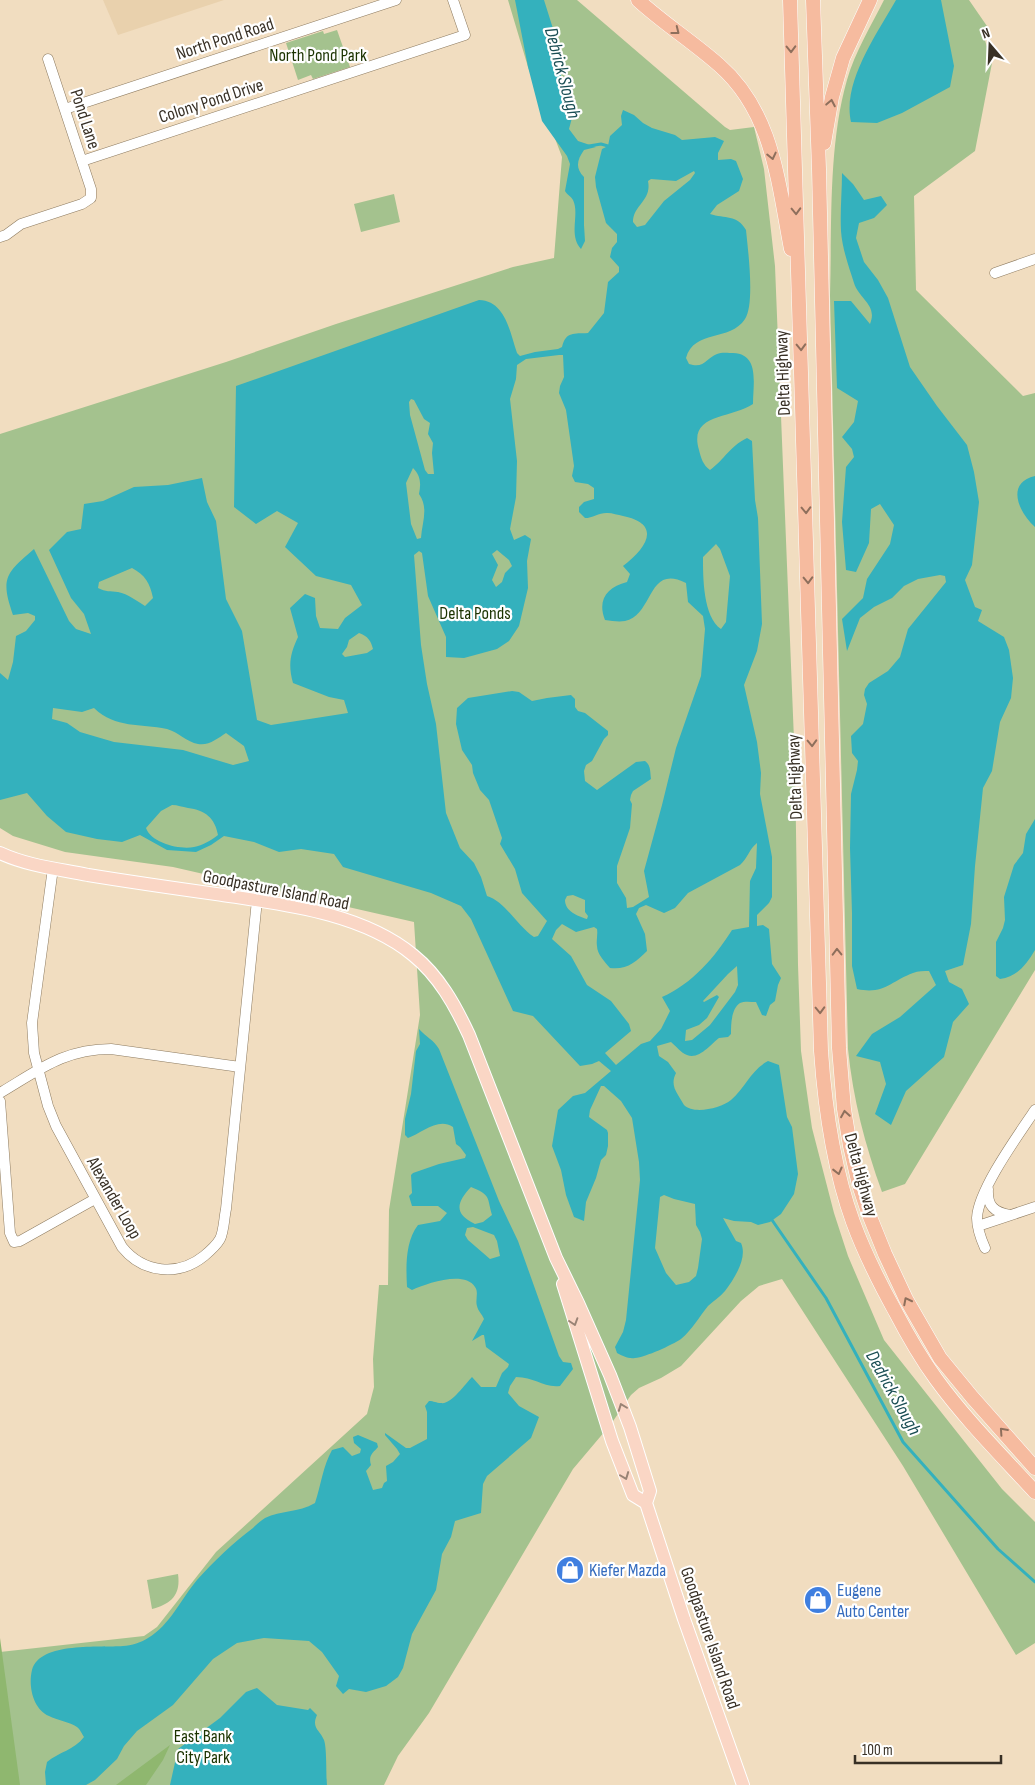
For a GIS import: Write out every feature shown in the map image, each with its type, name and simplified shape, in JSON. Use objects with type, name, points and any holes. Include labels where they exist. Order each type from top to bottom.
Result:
[{"type":"highway","points":[[638,0],[718,64],[743,90],[753,105],[767,137],[781,196],[800,298]]},
{"type":"highway","name":"Delta Highway","points":[[790,0],[821,1051],[826,1107],[833,1149],[845,1198],[873,1267],[903,1326],[926,1365],[956,1405],[1035,1492]]},
{"type":"highway","name":"Delta Highway","points":[[813,0],[819,168],[839,1048],[846,1118],[857,1175],[868,1212],[885,1254],[922,1330],[950,1371],[1035,1468]]},
{"type":"highway","points":[[819,168],[837,76],[849,41],[870,0]]},
{"type":"main road","name":"Goodpasture Island Road","points":[[0,853],[12,858],[53,868],[257,900],[306,909],[340,918],[369,928],[402,946],[414,955],[432,974],[454,1004],[469,1035],[556,1258],[610,1375],[630,1427],[650,1491],[646,1503],[684,1619],[743,1785]]},
{"type":"main road","name":"Goodpasture Island Road","points":[[556,1258],[569,1306],[612,1441],[633,1495],[646,1503]]},
{"type":"street","name":"North Pond Road","points":[[65,109],[396,0]]},
{"type":"street","name":"Colony Pond Drive","points":[[82,161],[466,34],[455,3]]},
{"type":"street","name":"Pond Lane","points":[[0,237],[21,224],[86,203],[91,198],[91,190],[48,59]]},
{"type":"street","points":[[995,273],[1035,259]]},
{"type":"street","name":"Alexander Loop","points":[[53,868],[32,1023],[32,1039],[48,1106],[56,1126],[122,1247],[135,1260],[144,1265],[166,1270],[177,1269],[198,1261],[210,1251],[220,1238],[226,1209],[257,900]]},
{"type":"street","points":[[0,1093],[59,1058],[103,1049],[240,1067]]},
{"type":"street","points":[[0,1100],[10,1233],[14,1242],[20,1241],[95,1199]]},
{"type":"street","points":[[985,1248],[978,1226],[978,1209],[1011,1146],[1035,1110]]},
{"type":"street","points":[[988,1188],[988,1197],[992,1207],[1000,1213],[1010,1215]]},
{"type":"street","points":[[978,1226],[1035,1207]]},
{"type":"shaded area","points":[[103,0],[224,0],[118,35]]},
{"type":"green space","name":"Delta Ponds","points":[[508,0],[577,0],[725,127],[730,130],[754,127],[764,169],[775,266],[795,765],[801,1051],[812,1128],[834,1213],[848,1256],[884,1340],[1002,1489],[1035,1522],[1035,1643],[1016,1655],[903,1466],[782,1279],[759,1286],[741,1301],[681,1366],[639,1388],[631,1395],[611,1424],[573,1469],[429,1713],[398,1756],[384,1785],[0,1785],[0,1652],[144,1636],[157,1627],[216,1552],[367,1414],[374,1387],[373,1359],[379,1285],[388,1285],[389,1210],[420,1015],[414,922],[173,867],[65,852],[13,836],[0,828],[0,434],[513,267],[554,258],[562,157],[528,67]]},
{"type":"green space","points":[[884,0],[969,0],[989,29],[983,34],[992,63],[975,151],[914,196],[916,290],[1023,396],[1035,393],[1035,970],[905,1184],[882,1192],[860,1122],[848,1049],[830,296],[832,187],[841,105],[854,59]]},
{"type":"green space","name":"North Pond Park","points":[[337,30],[350,67],[313,79],[311,75],[298,80],[286,43],[323,31],[324,34]]},
{"type":"green space","points":[[394,194],[400,222],[361,232],[354,204]]},
{"type":"green space","points":[[178,1574],[178,1588],[173,1598],[165,1604],[152,1609],[147,1580]]},
{"type":"green space","points":[[0,1638],[20,1785],[0,1785]]},
{"type":"green space","points":[[170,1745],[163,1760],[146,1785],[116,1785]]},
{"type":"water","points":[[515,0],[544,0],[555,35],[564,95],[573,114],[569,129],[578,141],[596,147],[584,150],[578,164],[579,170],[584,177],[585,241],[581,249],[575,237],[575,206],[565,191],[570,164],[567,156],[542,121],[528,67]]},
{"type":"water","points":[[896,0],[941,0],[954,66],[950,87],[902,113],[877,123],[851,122],[850,107],[856,75],[871,43]]},
{"type":"water","points":[[623,110],[634,115],[652,128],[675,135],[682,140],[715,137],[724,141],[718,153],[718,160],[731,159],[736,161],[743,179],[739,191],[717,205],[710,214],[735,219],[746,230],[750,276],[748,312],[745,319],[731,331],[696,343],[690,349],[686,358],[689,364],[699,365],[719,353],[733,353],[748,359],[753,371],[753,404],[705,423],[700,429],[697,438],[702,459],[710,470],[731,449],[741,442],[747,438],[752,441],[755,500],[758,518],[762,624],[757,651],[744,685],[757,742],[761,773],[760,794],[772,857],[772,897],[769,903],[757,915],[757,926],[763,925],[769,929],[772,964],[781,978],[775,1001],[770,1005],[766,1016],[762,1015],[756,1002],[740,1003],[733,1013],[731,1034],[728,1037],[719,1038],[700,1053],[691,1056],[687,1055],[671,1042],[657,1046],[659,1056],[668,1062],[676,1073],[674,1084],[678,1095],[684,1105],[694,1110],[714,1108],[727,1103],[762,1065],[768,1061],[779,1065],[787,1117],[792,1127],[798,1174],[794,1194],[781,1214],[770,1222],[758,1225],[751,1222],[723,1218],[736,1241],[741,1243],[743,1249],[739,1268],[732,1281],[723,1293],[708,1306],[692,1328],[681,1339],[652,1353],[632,1358],[617,1353],[615,1347],[623,1332],[626,1320],[640,1180],[632,1118],[621,1101],[604,1086],[601,1086],[590,1110],[589,1117],[607,1130],[608,1146],[586,1202],[584,1221],[574,1217],[552,1146],[558,1110],[573,1096],[585,1093],[611,1071],[599,1061],[580,1066],[533,1016],[513,1011],[471,919],[461,906],[431,893],[343,867],[334,854],[301,849],[279,852],[254,842],[224,836],[196,852],[167,850],[140,835],[122,842],[97,839],[66,832],[47,816],[27,793],[0,800],[0,673],[8,680],[13,662],[16,636],[26,631],[35,620],[35,616],[28,613],[13,615],[7,592],[8,577],[17,564],[34,549],[69,621],[76,629],[91,634],[84,614],[71,598],[49,550],[67,532],[81,529],[84,504],[103,501],[134,487],[168,485],[202,478],[207,502],[216,521],[226,599],[242,631],[257,720],[271,725],[348,713],[344,700],[329,697],[293,683],[291,660],[298,637],[290,608],[305,594],[315,598],[316,616],[320,628],[338,629],[345,618],[362,605],[351,585],[316,576],[285,547],[298,523],[277,511],[256,524],[234,507],[236,386],[479,300],[488,302],[501,312],[506,319],[517,353],[520,356],[558,349],[562,347],[566,338],[571,334],[588,333],[604,313],[608,282],[619,272],[619,267],[610,257],[612,248],[617,242],[617,234],[606,223],[595,177],[602,149],[608,146],[610,136],[622,125],[621,116]],"holes":[[[694,171],[695,173],[690,180],[664,201],[645,225],[637,227],[633,222],[634,216],[645,198],[649,188],[648,181],[651,179],[676,181]],[[563,355],[564,377],[559,393],[566,410],[574,466],[572,476],[575,482],[588,484],[594,488],[594,499],[584,502],[579,507],[579,512],[585,518],[605,513],[623,516],[635,520],[643,525],[647,531],[644,545],[623,566],[630,574],[627,582],[614,587],[603,601],[602,606],[605,620],[625,621],[634,617],[641,610],[657,585],[664,580],[673,579],[686,583],[688,602],[703,616],[705,629],[701,676],[676,748],[644,871],[649,897],[633,907],[627,908],[626,898],[617,883],[617,866],[630,828],[631,795],[633,791],[651,779],[647,763],[645,761],[636,762],[597,790],[585,781],[584,771],[586,765],[592,761],[608,735],[608,731],[585,713],[578,711],[575,707],[575,699],[571,695],[532,701],[519,692],[512,691],[468,698],[457,708],[456,724],[462,750],[472,765],[480,790],[489,800],[502,838],[500,844],[515,869],[522,893],[547,921],[538,936],[534,937],[500,903],[487,896],[481,877],[474,863],[460,848],[446,813],[436,724],[421,645],[414,555],[419,551],[422,553],[428,596],[446,637],[446,657],[464,658],[497,649],[509,641],[519,626],[528,588],[527,561],[531,539],[525,535],[514,540],[510,529],[516,497],[517,461],[510,399],[516,379],[517,365],[526,359]],[[411,399],[414,400],[424,419],[430,423],[428,434],[433,443],[434,474],[428,474],[425,470],[410,415],[409,402]],[[413,468],[419,477],[419,494],[424,505],[421,538],[417,539],[411,524],[406,483]],[[716,544],[720,549],[730,576],[726,622],[721,629],[715,623],[707,606],[703,557]],[[497,550],[509,560],[512,566],[505,573],[502,582],[496,587],[492,580],[498,565],[492,554]],[[132,568],[146,580],[153,598],[145,606],[125,594],[98,588],[99,582]],[[359,633],[369,639],[373,649],[367,653],[345,657],[342,654],[349,640]],[[53,708],[82,712],[94,708],[102,715],[111,719],[129,724],[167,729],[198,744],[210,743],[226,733],[244,746],[249,761],[233,765],[183,750],[114,742],[80,732],[67,723],[52,719]],[[176,805],[204,813],[212,820],[218,835],[203,844],[188,848],[167,844],[154,838],[146,828],[161,811]],[[757,843],[756,868],[750,881],[749,927],[732,930],[702,969],[683,985],[662,997],[670,1011],[661,1029],[650,1041],[641,1044],[616,1065],[605,1053],[631,1031],[629,1024],[611,1001],[587,985],[571,956],[552,939],[556,930],[562,924],[576,932],[594,927],[597,929],[597,949],[604,961],[610,968],[626,966],[635,962],[647,951],[645,934],[636,914],[639,908],[646,905],[664,913],[675,908],[688,893],[740,865]],[[573,895],[585,900],[587,919],[572,912],[566,904],[567,896]],[[737,966],[738,985],[735,992],[710,1025],[692,1040],[685,1041],[686,1030],[699,1025],[707,1018],[719,997],[717,995],[703,1001]],[[664,1195],[695,1204],[696,1225],[702,1239],[696,1276],[689,1282],[676,1285],[666,1273],[655,1248],[660,1197]]]},
{"type":"water","points":[[842,173],[853,184],[864,200],[881,196],[887,205],[874,218],[859,223],[856,238],[864,262],[878,280],[888,298],[910,367],[967,445],[979,502],[972,565],[965,580],[975,607],[982,610],[978,621],[1004,637],[1009,650],[1013,678],[1011,698],[1000,722],[992,771],[983,788],[971,924],[963,965],[945,971],[949,982],[962,989],[969,1004],[953,1022],[944,1057],[906,1091],[891,1125],[875,1114],[886,1084],[880,1062],[856,1056],[872,1034],[900,1017],[936,985],[929,971],[923,971],[905,976],[881,989],[857,989],[852,966],[850,848],[851,794],[858,761],[852,753],[851,736],[863,724],[867,704],[864,695],[865,689],[869,683],[888,671],[900,657],[908,629],[946,582],[945,576],[940,575],[918,579],[904,586],[892,598],[874,607],[860,618],[847,651],[842,619],[863,598],[867,579],[890,544],[894,525],[880,504],[871,509],[869,543],[856,572],[846,570],[842,522],[846,467],[854,457],[852,449],[842,437],[854,422],[858,401],[837,388],[834,301],[851,301],[870,324],[872,312],[856,289],[843,244],[841,231]]},
{"type":"water","points":[[1035,476],[1035,527],[1020,507],[1018,492],[1020,485]]},
{"type":"water","points":[[1035,819],[1035,950],[1021,969],[1006,978],[1000,979],[996,976],[996,942],[1005,920],[1004,897],[1014,865],[1023,853],[1026,834]]},
{"type":"water","points":[[419,1029],[439,1049],[499,1201],[518,1241],[559,1356],[563,1362],[571,1363],[573,1369],[560,1386],[516,1377],[510,1386],[508,1393],[519,1406],[539,1417],[531,1438],[487,1476],[483,1484],[481,1513],[455,1521],[451,1537],[442,1554],[436,1590],[412,1634],[403,1668],[398,1677],[386,1686],[366,1692],[349,1689],[343,1694],[336,1686],[339,1676],[322,1652],[309,1641],[264,1638],[237,1643],[213,1659],[173,1705],[137,1731],[124,1746],[117,1759],[95,1780],[86,1785],[46,1785],[45,1772],[47,1762],[76,1745],[84,1737],[77,1727],[49,1716],[39,1708],[31,1690],[32,1670],[37,1661],[46,1654],[59,1650],[126,1646],[136,1644],[148,1638],[163,1626],[191,1587],[210,1566],[260,1522],[271,1515],[315,1503],[324,1469],[332,1450],[343,1447],[352,1456],[360,1453],[361,1449],[354,1443],[353,1437],[358,1435],[377,1443],[378,1447],[371,1456],[371,1465],[366,1471],[373,1490],[382,1488],[387,1481],[386,1466],[393,1462],[400,1454],[385,1433],[406,1448],[410,1448],[427,1439],[427,1412],[425,1406],[429,1401],[445,1403],[449,1401],[472,1377],[481,1387],[496,1387],[502,1373],[508,1367],[509,1364],[486,1347],[484,1335],[472,1341],[484,1319],[477,1306],[476,1289],[470,1282],[454,1279],[435,1282],[412,1290],[407,1287],[407,1255],[414,1232],[418,1225],[440,1221],[447,1213],[438,1206],[412,1206],[409,1196],[412,1193],[411,1175],[439,1164],[465,1158],[466,1155],[456,1144],[453,1127],[447,1124],[430,1127],[408,1138],[405,1135],[405,1119],[411,1094],[416,1051],[420,1044]],"holes":[[[471,1187],[482,1192],[487,1197],[492,1215],[483,1222],[475,1224],[463,1216],[460,1208],[462,1198]],[[473,1227],[494,1235],[500,1256],[490,1259],[468,1240],[465,1235],[467,1228]]]},
{"type":"water","points":[[257,1688],[277,1705],[308,1710],[310,1708],[317,1715],[315,1723],[325,1744],[327,1785],[170,1785],[178,1749],[220,1718],[246,1692]]},
{"type":"waterway","name":"Debrick Slough","points":[[589,146],[601,144],[608,146]]},
{"type":"waterway","name":"Dedrick Slough","points":[[772,1220],[826,1298],[903,1442],[998,1549],[1035,1582]]},
{"type":"place","name":"Kiefer Mazda","points":[[570,1570]]},
{"type":"place","name":"Eugene Auto Center","points":[[818,1600]]},
{"type":"park label","name":"East Bank City Park","points":[[203,1746]]}]
